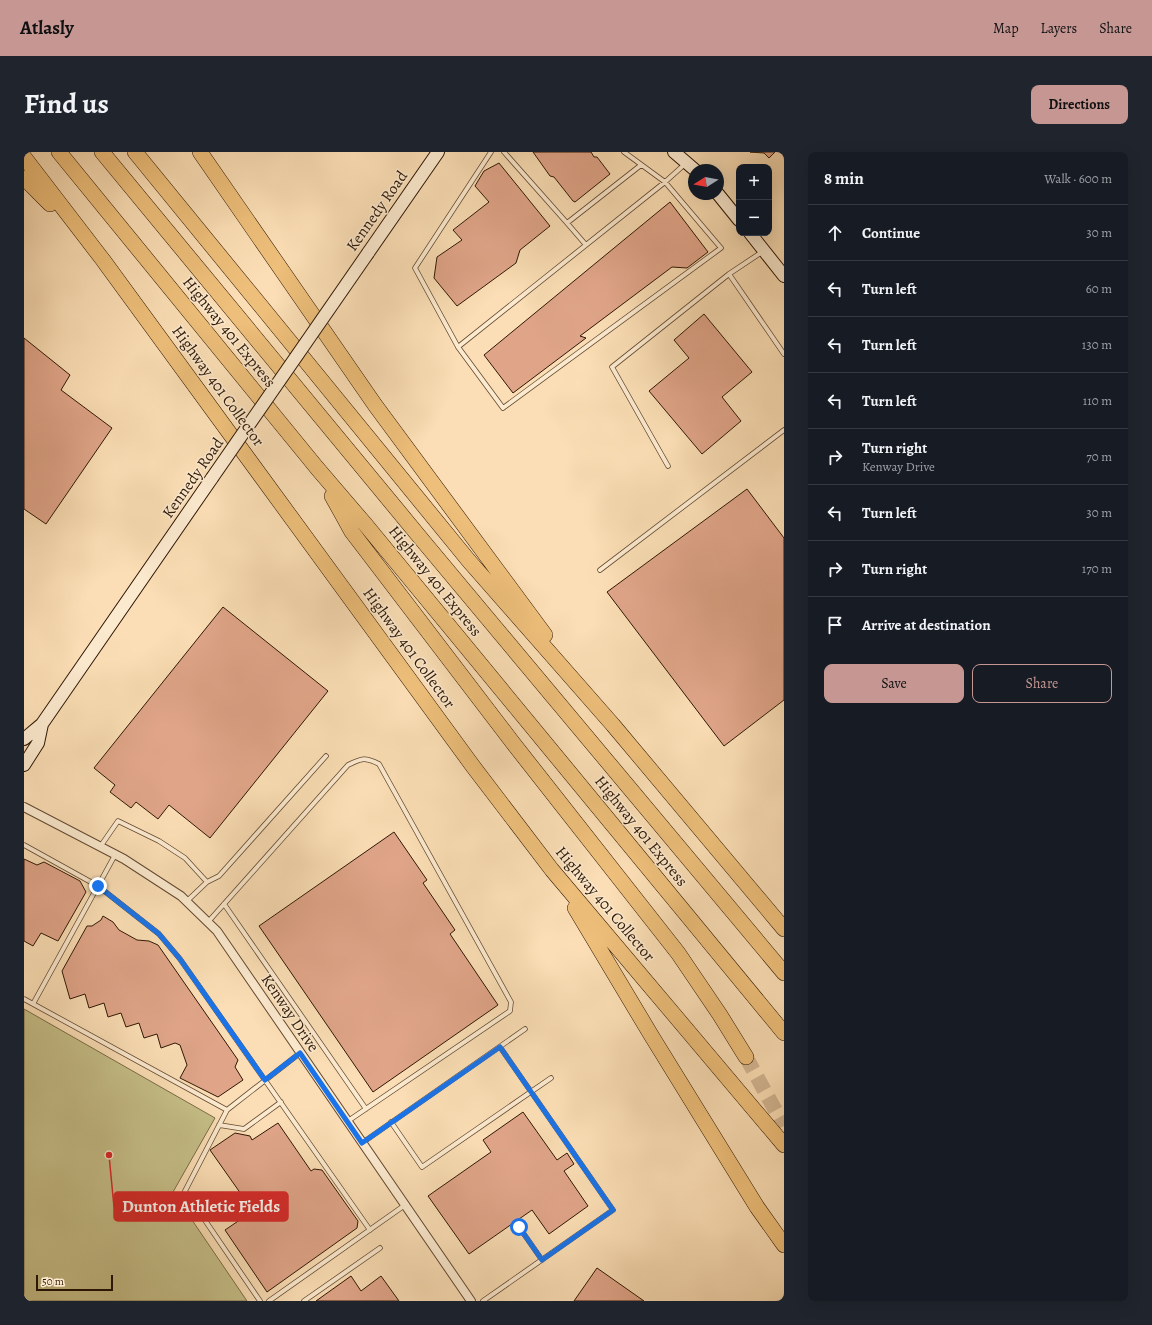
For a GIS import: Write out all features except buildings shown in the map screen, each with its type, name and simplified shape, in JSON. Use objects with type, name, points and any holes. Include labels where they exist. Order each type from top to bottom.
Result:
[{"type":"highway","name":"Highway 401 Express","points":[[59,152],[316,468],[365,524],[784,1033]]},
{"type":"highway","name":"Highway 401 Express","points":[[102,152],[418,535],[784,973]]},
{"type":"highway","points":[[135,152],[464,555],[613,725],[784,929]]},
{"type":"highway","points":[[200,152],[375,405],[613,725]]},
{"type":"highway","name":"Highway 401 Collector","points":[[24,157],[103,260],[472,764],[552,870],[784,1145]]},
{"type":"highway","points":[[24,178],[103,260]]},
{"type":"highway","points":[[316,468],[352,532],[513,743],[678,953],[720,1015],[746,1057]]},
{"type":"highway","points":[[552,870],[655,1042],[753,1201],[784,1245]]},
{"type":"main road","name":"Kennedy Road","points":[[24,740],[42,724],[438,152]]},
{"type":"main road","points":[[674,152],[689,164]]},
{"type":"main road","points":[[723,200],[736,216]]},
{"type":"main road","points":[[752,236],[784,276]]},
{"type":"main road","name":"Kennedy Road","points":[[24,765],[38,743],[42,724]]},
{"type":"street","name":"Kenway Drive","points":[[24,807],[115,855],[181,896],[208,922],[217,932],[471,1301]]},
{"type":"lane","points":[[491,152],[415,268],[458,347],[503,408],[721,248],[665,182],[624,152]]},
{"type":"lane","points":[[504,152],[586,245]]},
{"type":"lane","points":[[567,223],[641,165]]},
{"type":"lane","points":[[458,347],[665,182],[688,168]]},
{"type":"lane","points":[[668,466],[612,367],[729,274],[764,250]]},
{"type":"lane","points":[[729,274],[784,354]]},
{"type":"lane","points":[[600,570],[784,430]]},
{"type":"lane","points":[[187,902],[207,882],[219,876],[326,756]]},
{"type":"lane","points":[[208,922],[348,765],[360,759],[371,760],[379,764],[511,1002],[510,1011],[347,1122]]},
{"type":"lane","points":[[100,847],[118,821],[159,841],[185,858],[207,882]]},
{"type":"lane","points":[[24,845],[98,886],[159,934],[180,959],[370,1230]]},
{"type":"lane","points":[[33,1004],[115,855]]},
{"type":"lane","points":[[224,904],[366,1109]]},
{"type":"lane","points":[[24,999],[227,1110]]},
{"type":"lane","points":[[362,1143],[526,1029]]},
{"type":"lane","points":[[483,1301],[613,1210],[500,1047]]},
{"type":"lane","points":[[260,1301],[185,1191],[227,1110],[300,1053]]},
{"type":"lane","points":[[391,1122],[422,1167],[551,1078]]},
{"type":"lane","points":[[219,1125],[244,1129],[281,1102]]},
{"type":"lane","points":[[268,1301],[405,1205]]},
{"type":"lane","points":[[519,1227],[542,1260]]},
{"type":"lane","points":[[304,1301],[380,1248]]},
{"type":"shaded area","points":[[24,1009],[215,1118],[173,1192],[247,1301],[24,1301]]},
{"type":"tunnel","points":[[746,1057],[784,1126]]},
{"type":"place","name":"Dunton Athletic Fields","points":[[109,1155]]},
{"type":"route","points":[[98,886],[159,934],[180,959],[265,1080],[300,1053],[362,1143],[500,1047],[613,1210],[542,1260],[519,1227]]}]
